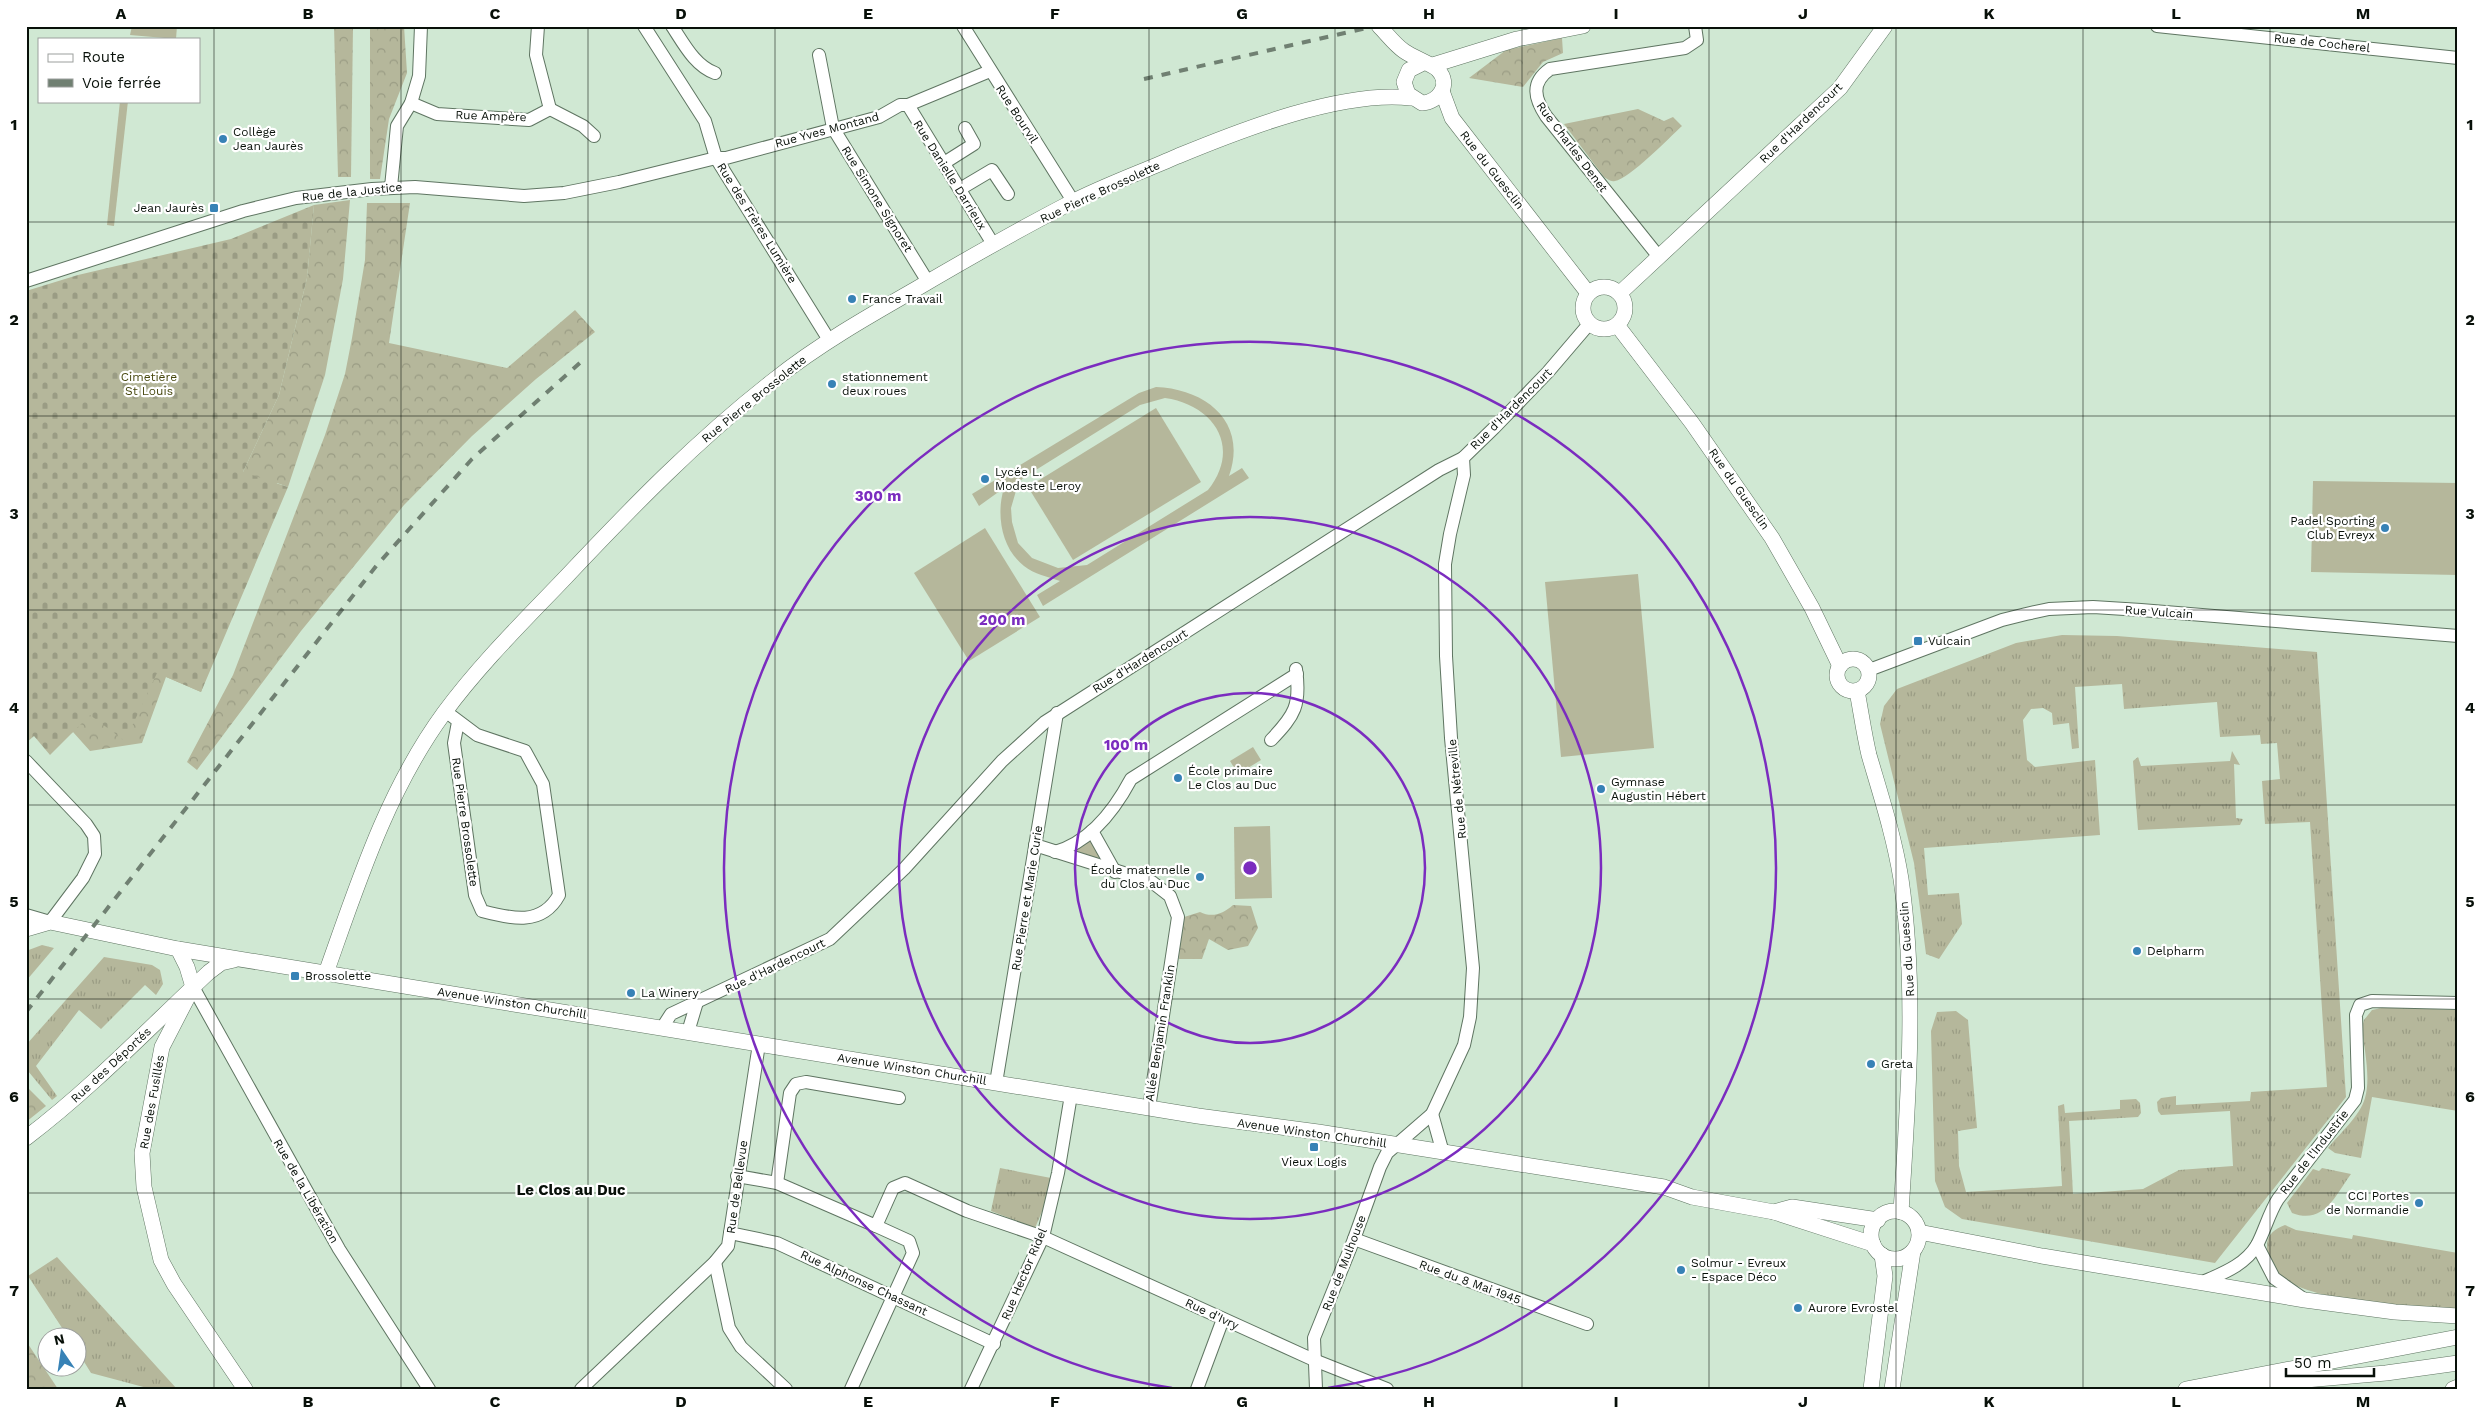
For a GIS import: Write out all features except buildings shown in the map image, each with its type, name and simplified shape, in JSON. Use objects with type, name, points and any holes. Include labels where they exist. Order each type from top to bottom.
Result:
[{"type":"main road","points":[[1379,26],[1397,45],[1441,74],[1452,118]]},
{"type":"main road","points":[[1388,96],[1414,66],[1428,64],[1518,39],[1583,26]]},
{"type":"main road","name":"Rue d'Hardencourt","points":[[1620,293],[1840,88],[1885,26]]},
{"type":"main road","points":[[1397,45],[1406,90],[1411,98],[1422,103],[1436,98],[1455,68],[1478,51]]},
{"type":"main road","name":"Rue Pierre Brossolette","points":[[326,973],[389,803],[423,742],[445,711],[515,630],[644,495],[691,449],[774,379],[829,340],[993,244],[1073,202],[1199,147],[1301,111],[1388,96],[1411,98]]},
{"type":"main road","points":[[1428,102],[1452,118]]},
{"type":"main road","name":"Rue du Guesclin","points":[[1452,118],[1588,292]]},
{"type":"main road","points":[[1604,286],[1612,287],[1620,293],[1624,308],[1623,317],[1617,326],[1602,330],[1589,324],[1583,310],[1583,303],[1588,292],[1604,286]]},
{"type":"main road","name":"Rue du Guesclin","points":[[1617,326],[1692,423],[1772,538],[1812,608],[1840,666]]},
{"type":"main road","points":[[1849,660],[1861,661],[1869,670],[1869,681],[1862,689],[1857,691],[1846,690],[1839,683],[1837,677],[1840,666],[1849,660]]},
{"type":"main road","name":"Rue du Guesclin","points":[[1857,691],[1868,752],[1894,837],[1909,957],[1911,1052],[1901,1212]]},
{"type":"main road","points":[[26,929],[50,922]]},
{"type":"main road","name":"Avenue Winston Churchill","points":[[50,922],[178,949],[238,959],[1148,1108],[1664,1187],[1692,1197],[1774,1212]]},
{"type":"main road","points":[[178,949],[187,967],[193,988]]},
{"type":"main road","name":"Rue des Déportés","points":[[26,1138],[74,1099],[221,963],[238,959]]},
{"type":"main road","name":"Rue des Fusillés","points":[[193,988],[162,1047],[142,1153],[144,1187],[161,1260],[174,1284],[245,1389]]},
{"type":"main road","points":[[1774,1212],[1792,1207],[1878,1220]]},
{"type":"main road","points":[[1774,1212],[1878,1249],[1888,1258],[1902,1258],[1913,1251]]},
{"type":"main road","points":[[1871,1389],[1885,1276],[1872,1231],[1878,1220],[1888,1213],[1901,1212],[1913,1219],[1919,1232],[1919,1238],[1913,1251],[1892,1389]]},
{"type":"main road","points":[[1919,1232],[2042,1256],[2305,1300],[2395,1312],[2458,1316]]},
{"type":"main road","points":[[2186,1389],[2458,1337]]},
{"type":"main road","points":[[2212,1389],[2386,1373],[2458,1363]]},
{"type":"main road","points":[[2453,1389],[2458,1387]]},
{"type":"street","points":[[391,187],[397,126],[411,103],[419,76],[421,26]]},
{"type":"street","points":[[538,26],[536,55],[550,109],[583,126],[594,136]]},
{"type":"street","name":"Rue des Frères Lumière","points":[[644,26],[704,121],[716,158],[829,340]]},
{"type":"street","points":[[672,26],[705,69],[715,73]]},
{"type":"street","name":"Rue Bourvil","points":[[963,26],[1073,202]]},
{"type":"street","name":"Rue Charles Denet","points":[[1659,257],[1546,116],[1536,99],[1537,86],[1542,75],[1550,69],[1685,48],[1697,40],[1695,26]]},
{"type":"street","name":"Rue de Cocherel","points":[[2157,26],[2458,58]]},
{"type":"street","name":"Rue Simone Signoret","points":[[819,55],[833,128],[928,282]]},
{"type":"street","name":"Rue Yves Montand","points":[[716,158],[726,158],[879,117],[900,105],[908,105],[990,71]]},
{"type":"street","name":"Rue Ampère","points":[[411,103],[437,114],[529,120],[550,109]]},
{"type":"street","name":"Rue Danielle Darrieux","points":[[908,105],[993,244]]},
{"type":"street","points":[[944,163],[974,144],[965,128]]},
{"type":"street","name":"Rue de la Justice","points":[[26,281],[282,200],[391,187],[415,187],[524,196],[564,193],[619,182],[716,158]]},
{"type":"street","points":[[960,189],[992,170],[1008,194]]},
{"type":"street","name":"Rue d'Hardencourt","points":[[662,1028],[671,1014],[830,939],[904,870],[1022,742],[1057,713],[1439,470],[1463,458],[1548,372],[1589,324]]},
{"type":"street","name":"Rue de Nétreville","points":[[1396,1145],[1432,1114],[1464,1045],[1470,1017],[1473,968],[1452,747],[1446,656],[1445,564],[1450,534],[1463,484],[1465,466],[1463,458]]},
{"type":"street","name":"Rue Vulcain","points":[[1869,670],[2002,620],[2058,609],[2094,607],[2141,610],[2458,636]]},
{"type":"street","points":[[1055,852],[1064,850],[1092,830],[1116,806],[1130,779],[1296,672],[1297,700],[1292,718],[1271,740]]},
{"type":"street","name":"Rue Pierre Brossolette","points":[[445,711],[478,736],[525,751],[543,784],[559,895],[547,912],[527,918],[501,916],[482,911],[475,896],[454,743],[458,722]]},
{"type":"street","name":"Rue Pierre et Marie Curie","points":[[996,1083],[1057,713]]},
{"type":"street","points":[[26,761],[86,824],[94,836],[95,854],[83,878],[50,922],[26,915]]},
{"type":"street","points":[[1092,830],[1115,872]]},
{"type":"street","name":"Allée Benjamin Franklin","points":[[1035,846],[1152,882],[1170,896],[1178,918],[1148,1108]]},
{"type":"street","name":"Rue de la Libération","points":[[193,988],[339,1249],[429,1389]]},
{"type":"street","points":[[688,1032],[697,1002]]},
{"type":"street","name":"Rue de l'Industrie","points":[[2203,1282],[2233,1269],[2248,1256],[2257,1245],[2268,1214],[2278,1198],[2355,1100],[2358,1088],[2356,1015],[2360,1006],[2372,1002],[2458,1002]]},
{"type":"street","name":"Rue de Bellevue","points":[[582,1389],[715,1262],[728,1246],[737,1176],[759,1044]]},
{"type":"street","points":[[777,1183],[790,1093],[796,1084],[806,1082],[899,1098]]},
{"type":"street","name":"Rue Hector Ridel","points":[[971,1389],[994,1344],[1043,1236],[1058,1174],[1071,1095]]},
{"type":"street","points":[[1432,1114],[1443,1153]]},
{"type":"street","name":"Rue de Mulhouse","points":[[1316,1389],[1314,1338],[1354,1239],[1380,1167],[1387,1153],[1396,1145]]},
{"type":"street","points":[[737,1176],[777,1183],[910,1241],[913,1253],[850,1389]]},
{"type":"street","name":"Rue d'Ivry","points":[[876,1226],[893,1188],[905,1183],[967,1211],[1043,1236],[1314,1360],[1385,1388]]},
{"type":"street","name":"Rue Alphonse Chassant","points":[[730,1233],[777,1243],[994,1344]]},
{"type":"street","name":"Rue du 8 Mai 1945","points":[[1354,1239],[1587,1324]]},
{"type":"street","points":[[2257,1245],[2274,1278],[2305,1300]]},
{"type":"street","points":[[715,1262],[729,1328],[741,1347],[786,1389]]},
{"type":"street","points":[[1197,1389],[1223,1319]]},
{"type":"green space","points":[[132,26],[177,26],[176,38],[130,35]]},
{"type":"green space","points":[[334,26],[353,26],[351,177],[338,177]]},
{"type":"green space","points":[[370,26],[404,26],[407,73],[389,119],[380,179],[370,179]]},
{"type":"green space","points":[[1562,38],[1563,53],[1543,62],[1523,87],[1469,78],[1506,50]]},
{"type":"green space","points":[[120,102],[128,102],[114,226],[107,225]]},
{"type":"green space","points":[[1638,109],[1664,121],[1673,117],[1682,126],[1630,173],[1621,179],[1610,181],[1604,177],[1564,124]]},
{"type":"green space","points":[[350,200],[343,279],[325,375],[288,487],[277,483],[201,692],[166,677],[142,743],[90,751],[73,732],[70,734],[243,472],[279,395],[307,278],[314,205]]},
{"type":"green space","points":[[367,203],[410,203],[389,343],[507,368],[575,310],[595,332],[536,379],[472,436],[404,505],[301,631],[197,770],[187,762],[233,675],[325,435],[345,374],[365,260]]},
{"type":"green space","name":"Cimetière St Louis","points":[[314,205],[307,278],[279,395],[243,472],[288,487],[201,692],[157,673],[125,741],[90,715],[50,755],[34,736],[26,743],[26,291],[78,275],[231,239]]},
{"type":"green space","points":[[1156,387],[1174,389],[1191,394],[1206,402],[1218,412],[1227,425],[1233,440],[1233,457],[1229,476],[1242,468],[1249,478],[1043,606],[1037,595],[1060,581],[1028,569],[1016,559],[1010,550],[1002,530],[1001,509],[1004,488],[979,506],[972,494],[1139,393]],"holes":[[[1165,398],[1182,402],[1197,409],[1209,419],[1218,431],[1222,444],[1223,458],[1218,474],[1208,490],[1087,565],[1058,568],[1032,558],[1018,543],[1012,522],[1011,508],[1018,484],[1023,478],[1140,405]]]},
{"type":"green space","points":[[1156,408],[1201,482],[1073,560],[1028,487]]},
{"type":"green space","name":"Padel Sporting Club Evreyx","points":[[2313,481],[2458,483],[2458,575],[2311,572]]},
{"type":"green space","points":[[985,528],[1040,617],[969,661],[914,573]]},
{"type":"green space","points":[[1638,574],[1654,748],[1561,757],[1545,582]]},
{"type":"green space","points":[[2062,635],[2117,636],[2317,652],[2346,1097],[2215,1263],[1962,1219],[1945,1207],[1935,1181],[1931,1031],[1937,1012],[1956,1011],[1968,1020],[1977,1128],[1958,1131],[1959,1166],[1966,1192],[2062,1186],[2058,1106],[2064,1104],[2065,1113],[2120,1109],[2120,1100],[2136,1099],[2140,1103],[2141,1113],[2138,1117],[2069,1121],[2073,1194],[2143,1189],[2179,1170],[2233,1166],[2230,1111],[2161,1115],[2158,1111],[2157,1102],[2161,1098],[2176,1096],[2176,1105],[2250,1101],[2251,1092],[2327,1087],[2310,822],[2265,824],[2262,781],[2280,779],[2277,743],[2261,744],[2260,735],[2220,737],[2217,702],[2124,709],[2122,684],[2075,687],[2079,748],[2072,749],[2069,723],[2053,725],[2052,713],[2043,708],[2031,709],[2023,720],[2027,760],[2035,767],[2095,760],[2100,835],[1924,848],[1928,895],[1959,893],[1962,924],[1939,959],[1926,954],[1914,863],[1880,724],[1884,706],[1897,689],[2016,643]]},
{"type":"green space","points":[[1253,747],[1261,760],[1238,774],[1230,761]]},
{"type":"green space","points":[[2232,751],[2240,765],[2234,764],[2236,818],[2243,819],[2240,825],[2138,830],[2133,761],[2138,757],[2141,766],[2230,761]]},
{"type":"green space","points":[[1270,826],[1272,898],[1235,899],[1234,827]]},
{"type":"green space","points":[[1092,835],[1109,866],[1064,852]]},
{"type":"green space","points":[[1233,905],[1251,906],[1258,928],[1248,946],[1228,950],[1209,939],[1202,959],[1179,959],[1181,918],[1200,912],[1209,915],[1217,914]]},
{"type":"green space","points":[[42,945],[54,948],[26,981],[26,951]]},
{"type":"green space","points":[[104,957],[152,965],[160,970],[163,984],[156,995],[145,985],[101,1029],[79,1010],[36,1066],[57,1096],[52,1100],[28,1071],[26,1045]]},
{"type":"green space","points":[[2386,1007],[2458,1010],[2458,1111],[2372,1097],[2361,1158],[2335,1153],[2328,1148],[2359,1111],[2367,1090],[2362,1027],[2364,1020],[2372,1010]]},
{"type":"green space","points":[[26,1086],[46,1106],[26,1122]]},
{"type":"green space","points":[[1000,1168],[1051,1178],[1044,1207],[1035,1228],[991,1211]]},
{"type":"green space","points":[[2322,1168],[2351,1174],[2334,1199],[2321,1212],[2303,1216],[2292,1213],[2287,1203],[2313,1169],[2319,1171]]},
{"type":"green space","points":[[2285,1225],[2296,1230],[2352,1239],[2353,1235],[2458,1253],[2458,1312],[2363,1302],[2311,1291],[2291,1283],[2275,1272],[2267,1249],[2270,1235]]},
{"type":"green space","points":[[57,1257],[177,1389],[151,1389],[91,1373],[88,1368],[88,1328],[62,1328],[28,1276]]},
{"type":"green space","points":[[26,1341],[38,1359],[38,1378],[51,1378],[58,1389],[26,1387]]},
{"type":"railway","points":[[1144,79],[1375,26]]},
{"type":"railway","points":[[26,1012],[377,565],[472,459],[582,361]]},
{"type":"place","name":"Collège Jean Jaurès","points":[[223,139]]},
{"type":"place","name":"Jean Jaurès","points":[[214,208]]},
{"type":"place","name":"France Travail","points":[[852,299]]},
{"type":"place","name":"stationnement deux roues","points":[[832,384]]},
{"type":"place","name":"Lycée L. Modeste Leroy","points":[[985,479]]},
{"type":"place","name":"Padel Sporting Club Evreyx","points":[[2385,528]]},
{"type":"place","name":"Vulcain","points":[[1918,641]]},
{"type":"place","name":"École primaire Le Clos au Duc","points":[[1178,778]]},
{"type":"place","name":"Gymnase Augustin Hébert","points":[[1601,789]]},
{"type":"place","name":"École maternelle du Clos au Duc","points":[[1200,877]]},
{"type":"place","name":"Delpharm","points":[[2137,951]]},
{"type":"place","name":"Brossolette","points":[[295,976]]},
{"type":"place","name":"La Winery","points":[[631,993]]},
{"type":"place","name":"Greta","points":[[1871,1064]]},
{"type":"place","name":"Vieux Logis","points":[[1314,1147]]},
{"type":"place","name":"CCI Portes de Normandie","points":[[2419,1203]]},
{"type":"place","name":"Solmur - Evreux - Espace Déco","points":[[1681,1270]]},
{"type":"place","name":"Aurore Evrostel","points":[[1798,1308]]},
{"type":"district","name":"Le Clos au Duc","points":[[571,1190]]}]
